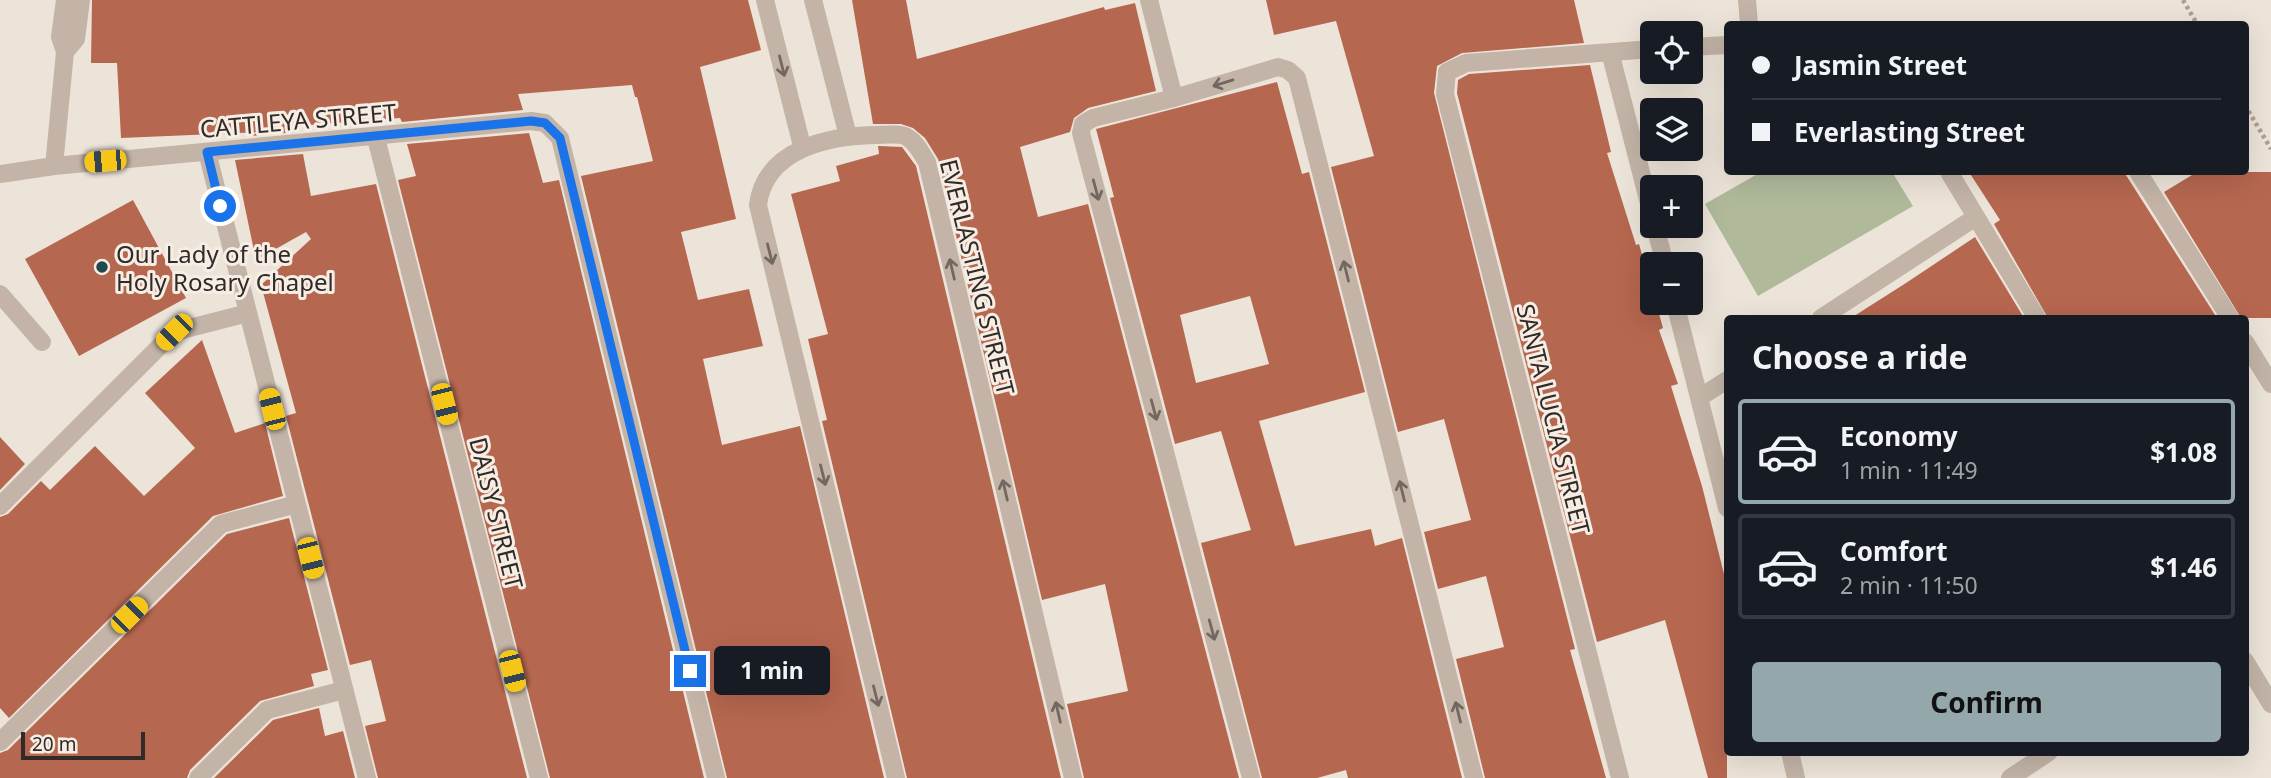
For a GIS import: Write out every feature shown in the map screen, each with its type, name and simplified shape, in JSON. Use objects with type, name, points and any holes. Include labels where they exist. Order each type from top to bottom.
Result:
[{"type":"street","points":[[54,166],[65,51],[60,37],[65,0]]},
{"type":"street","points":[[65,51],[76,39],[81,0]]},
{"type":"street","points":[[765,0],[802,146],[760,187],[758,205],[896,778]]},
{"type":"street","points":[[813,0],[848,136]]},
{"type":"street","points":[[1149,0],[1174,98]]},
{"type":"street","points":[[1747,0],[1749,21]]},
{"type":"street","points":[[1703,47],[1724,46]]},
{"type":"street","points":[[1640,51],[1610,52],[1642,175]]},
{"type":"street","name":"SANTA LUCIA STREET","points":[[1610,52],[1466,63],[1447,72],[1445,93],[1620,778]]},
{"type":"street","points":[[1251,778],[1081,133],[1083,124],[1093,118],[1174,98],[1278,67],[1289,69],[1297,78],[1475,778]]},
{"type":"street","name":"CATTLEYA STREET","points":[[0,174],[54,166],[376,138],[531,121],[545,123],[560,138],[716,778]]},
{"type":"street","name":"EVERLASTING STREET","points":[[802,146],[848,136],[904,135],[916,143],[927,162],[1073,778]]},
{"type":"street","name":"DAISY STREET","points":[[376,138],[539,778]]},
{"type":"street","points":[[207,152],[367,778]]},
{"type":"street","points":[[1951,175],[2035,315]]},
{"type":"street","points":[[2140,175],[2228,315]]},
{"type":"street","points":[[1826,315],[1976,217]]},
{"type":"street","points":[[0,294],[42,342]]},
{"type":"street","points":[[0,506],[174,332],[248,313]]},
{"type":"street","points":[[1678,315],[1724,496]]},
{"type":"street","points":[[2249,348],[2271,384]]},
{"type":"street","points":[[1699,398],[1724,382]]},
{"type":"street","points":[[0,742],[221,524],[297,504]]},
{"type":"street","points":[[2249,668],[2271,704]]},
{"type":"street","points":[[198,778],[267,710],[344,690]]},
{"type":"street","points":[[1791,756],[1797,778]]},
{"type":"street","points":[[2010,778],[2043,756]]},
{"type":"path","points":[[2183,0],[2195,21]]},
{"type":"path","points":[[2249,112],[2271,149]]},
{"type":"green space","points":[[1756,175],[1894,175],[1913,206],[1758,296],[1705,204]]},
{"type":"building","points":[[92,0],[748,0],[761,50],[700,67],[736,219],[681,232],[698,300],[749,289],[763,346],[703,359],[722,445],[800,426],[884,778],[727,778],[581,176],[653,161],[632,85],[518,94],[523,110],[402,122],[400,118],[297,126],[298,132],[251,136],[259,132],[121,138],[117,63],[91,63]]},
{"type":"building","points":[[852,0],[906,0],[917,59],[1104,7],[1105,10],[1135,3],[1156,91],[1088,108],[1074,118],[1070,132],[1020,147],[1038,217],[1088,204],[1239,778],[1084,778],[1067,704],[1128,691],[1105,584],[1042,600],[938,159],[925,138],[913,128],[901,124],[873,124]]},
{"type":"building","points":[[1266,0],[1574,0],[1584,43],[1462,53],[1437,66],[1434,93],[1575,649],[1570,650],[1606,778],[1485,778],[1456,659],[1504,647],[1486,576],[1438,589],[1424,532],[1471,520],[1444,419],[1398,432],[1331,167],[1374,156],[1336,21],[1274,35]]},
{"type":"building","points":[[1590,65],[1611,152],[1607,153],[1636,245],[1639,244],[1641,252],[1640,315],[1659,315],[1663,328],[1659,330],[1678,384],[1671,386],[1702,486],[1724,574],[1724,756],[1727,756],[1727,778],[1708,778],[1665,620],[1597,642],[1457,93],[1458,80],[1469,74]]},
{"type":"building","points":[[1277,82],[1302,174],[1309,172],[1365,392],[1259,421],[1295,546],[1371,529],[1375,546],[1402,538],[1462,778],[1348,778],[1346,770],[1317,778],[1262,778],[1201,543],[1251,530],[1221,431],[1175,444],[1110,198],[1114,197],[1096,129]],"holes":[[[1250,296],[1269,364],[1196,383],[1180,315]]]},
{"type":"building","points":[[529,133],[543,183],[559,180],[704,778],[550,778],[398,180],[416,176],[407,144]]},
{"type":"building","points":[[878,146],[902,147],[916,166],[1061,778],[907,778],[822,421],[827,420],[808,339],[828,334],[791,194],[840,181],[836,166],[879,154]]},
{"type":"building","points":[[303,154],[311,196],[376,184],[527,778],[378,778],[365,726],[386,721],[371,660],[350,665],[286,416],[296,413],[261,285],[311,239],[306,232],[256,260],[235,160]]},
{"type":"building","points":[[2249,172],[2271,172],[2271,318],[2239,315],[2164,192],[2192,175],[2249,175]]},
{"type":"building","points":[[1971,175],[2126,175],[2215,315],[2046,315],[1994,224],[2000,220]]},
{"type":"building","points":[[133,200],[186,298],[79,356],[25,259]]},
{"type":"building","points":[[1975,237],[2022,315],[1856,315]]},
{"type":"building","points":[[202,340],[235,433],[265,423],[283,496],[213,516],[9,718],[0,708],[0,517],[8,514],[41,481],[50,490],[95,446],[144,496],[195,448],[145,393]]},
{"type":"building","points":[[0,437],[25,464],[0,490]]},
{"type":"building","points":[[289,518],[328,670],[311,674],[314,686],[260,701],[190,770],[187,778],[0,778],[0,753],[8,750],[227,534]]},
{"type":"building","points":[[319,708],[325,736],[343,731],[355,778],[214,778],[273,720]]},
{"type":"place","name":"Our Lady of the Holy Rosary Chapel","points":[[102,267]]},
{"type":"route","points":[[220,206],[207,152],[376,138],[531,121],[545,123],[560,138],[690,671]]}]
